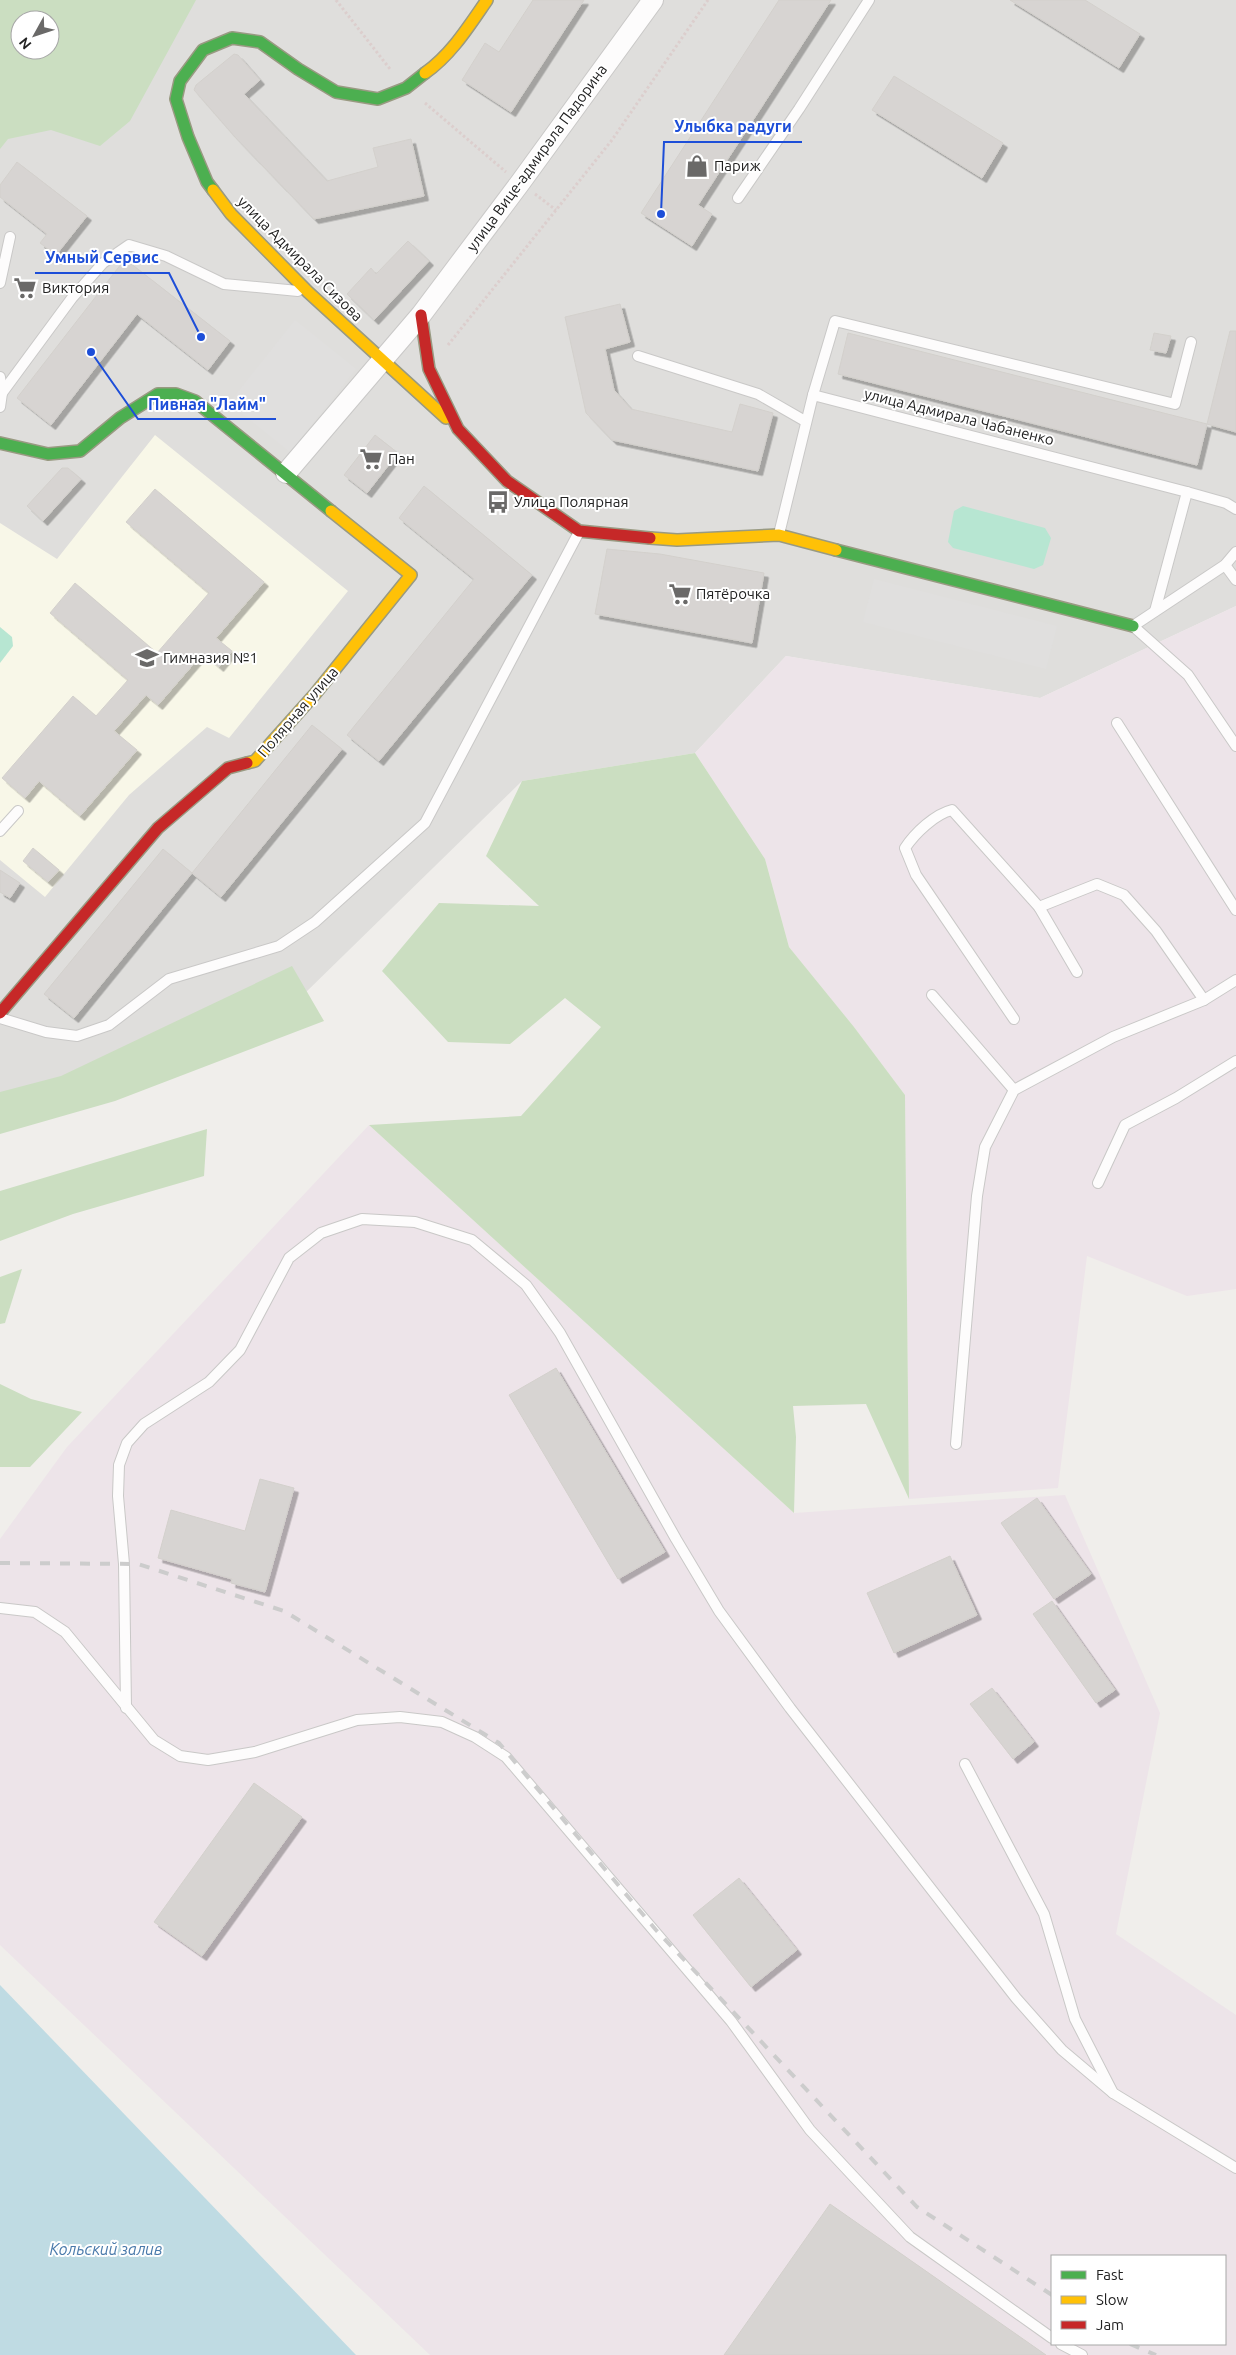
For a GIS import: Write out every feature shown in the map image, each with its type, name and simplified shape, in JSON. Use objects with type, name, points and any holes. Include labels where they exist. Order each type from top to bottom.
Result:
[{"type":"street","name":"улица Адмирала Сизова","points":[[382,361],[308,292],[231,214],[207,182],[188,137],[176,99],[180,81],[203,50],[232,38],[260,42],[298,69],[336,92],[378,99],[406,88],[434,68],[467,29],[487,0]]},
{"type":"street","name":"улица Вице-адмирала Падорина","points":[[421,315],[520,184],[653,0]]},
{"type":"street","points":[[286,474],[421,315]]},
{"type":"street","points":[[421,315],[429,369],[458,429]]},
{"type":"street","points":[[382,361],[458,429],[507,481],[579,531],[677,540],[778,535],[1133,626]]},
{"type":"street","name":"Полярная улица","points":[[0,443],[48,454],[80,451],[120,418],[158,394],[176,394],[196,401],[411,575],[315,694],[256,761],[228,768],[158,828],[0,1014]]},
{"type":"lane","points":[[738,198],[799,109],[869,0]]},
{"type":"lane","points":[[0,283],[10,237]]},
{"type":"lane","points":[[2,393],[72,298],[103,263],[129,245],[166,256],[224,284],[308,292]]},
{"type":"lane","points":[[778,535],[805,421],[835,321],[1175,404],[1190,342]]},
{"type":"lane","points":[[638,356],[758,394],[805,421]]},
{"type":"lane","points":[[0,377],[2,393],[0,407]]},
{"type":"lane","name":"улица Адмирала Чабаненко","points":[[813,395],[1187,492],[1231,501],[1236,509]]},
{"type":"lane","points":[[1155,611],[1187,492]]},
{"type":"lane","points":[[0,1018],[46,1032],[77,1036],[109,1025],[169,979],[279,946],[315,922],[425,823],[579,531]]},
{"type":"lane","points":[[1236,552],[1225,565],[1133,626],[1188,675],[1236,746]]},
{"type":"lane","points":[[1225,565],[1236,580]]},
{"type":"lane","points":[[1117,723],[1236,910]]},
{"type":"lane","points":[[1014,1019],[916,875],[906,848],[911,839],[943,812],[952,810],[1038,907],[1077,972]]},
{"type":"lane","points":[[0,831],[18,811]]},
{"type":"lane","points":[[1038,907],[1097,884],[1124,895],[1156,931],[1204,1000]]},
{"type":"lane","points":[[956,1444],[977,1196],[985,1147],[1014,1090],[1113,1037],[1204,1000],[1236,980]]},
{"type":"lane","points":[[932,995],[1014,1090]]},
{"type":"lane","points":[[1098,1183],[1125,1125],[1176,1098],[1236,1061]]},
{"type":"lane","points":[[126,1708],[124,1564],[118,1496],[119,1465],[127,1443],[144,1424],[209,1382],[240,1350],[288,1258],[321,1233],[362,1219],[415,1222],[472,1240],[526,1285],[560,1333],[676,1539],[719,1611],[790,1708],[1016,1998],[1062,2050],[1113,2093],[1236,2168]]},
{"type":"lane","points":[[0,1608],[35,1612],[65,1632],[154,1740],[180,1756],[208,1760],[255,1752],[357,1720],[400,1717],[442,1722],[475,1737],[506,1757],[731,2021],[817,2138],[910,2236],[1051,2337]]},
{"type":"lane","points":[[965,1764],[1044,1914],[1075,2019],[1113,2093]]},
{"type":"lane","points":[[1063,2345],[1082,2355]]},
{"type":"path","points":[[336,0],[406,88],[520,184],[556,210]]},
{"type":"path","points":[[429,369],[612,140],[708,0]]},
{"type":"shaded area","points":[[0,0],[1236,0],[1236,606],[1040,698],[786,656],[695,753],[522,781],[303,995],[0,1099]]},
{"type":"shaded area","points":[[295,320],[356,369],[290,452],[229,403]]},
{"type":"shaded area","name":"Гимназия №1","points":[[155,435],[348,591],[229,738],[207,727],[129,795],[45,897],[0,860],[0,523],[57,559]]},
{"type":"shaded area","points":[[874,579],[1057,626],[1046,669],[863,622]]},
{"type":"shaded area","points":[[1236,606],[1236,1289],[1187,1296],[1087,1256],[1058,1488],[909,1499],[905,1095],[854,1027],[789,947],[765,859],[695,753],[786,656],[1040,698]]},
{"type":"shaded area","points":[[369,1125],[794,1513],[1065,1495],[1160,1713],[1116,1934],[1236,2015],[1236,2355],[430,2355],[0,1945],[0,1539],[67,1447]]},
{"type":"green space","points":[[0,0],[196,0],[130,121],[100,146],[51,130],[8,139],[0,149]]},
{"type":"green space","points":[[963,506],[1045,528],[1051,538],[1043,565],[1034,569],[953,548],[948,542],[954,511]]},
{"type":"green space","points":[[0,627],[12,637],[13,646],[0,663]]},
{"type":"green space","points":[[695,753],[765,859],[789,947],[854,1027],[905,1095],[909,1499],[866,1404],[793,1406],[796,1437],[794,1513],[369,1125],[521,1116],[601,1027],[565,998],[510,1044],[448,1042],[382,971],[439,903],[539,906],[486,856],[522,781]]},
{"type":"green space","points":[[292,966],[324,1021],[115,1101],[0,1134],[0,1092],[61,1076]]},
{"type":"green space","points":[[207,1129],[204,1176],[73,1214],[0,1241],[0,1191]]},
{"type":"green space","points":[[22,1269],[5,1323],[0,1324],[0,1277]]},
{"type":"green space","points":[[0,1384],[31,1399],[82,1412],[30,1467],[0,1467]]},
{"type":"water","name":"Кольский залив","points":[[0,1985],[356,2355],[0,2355]]},
{"type":"building","points":[[533,0],[584,0],[511,112],[462,80],[485,43],[499,52]]},
{"type":"building","points":[[779,0],[831,0],[698,205],[712,214],[692,246],[641,213]]},
{"type":"building","points":[[1010,0],[1085,0],[1140,34],[1119,68]]},
{"type":"building","points":[[234,54],[238,55],[260,80],[244,94],[327,181],[378,167],[373,148],[411,139],[424,196],[314,219],[235,137],[194,90],[196,85]]},
{"type":"building","points":[[894,76],[1003,143],[982,178],[872,110]]},
{"type":"building","points":[[17,162],[87,216],[56,255],[40,243],[47,234],[0,197],[0,185]]},
{"type":"building","points":[[408,241],[429,261],[374,320],[347,294],[371,268],[376,274]]},
{"type":"building","points":[[125,259],[230,341],[208,370],[137,314],[51,425],[17,398]]},
{"type":"building","points":[[620,304],[630,342],[605,349],[614,390],[631,409],[732,432],[740,404],[773,413],[758,471],[612,440],[586,413],[565,317]]},
{"type":"building","points":[[1230,331],[1236,331],[1236,432],[1207,424]]},
{"type":"building","points":[[848,333],[1207,424],[1197,465],[838,374]]},
{"type":"building","points":[[1154,333],[1171,336],[1166,353],[1150,350]]},
{"type":"building","points":[[375,435],[398,453],[367,493],[344,475]]},
{"type":"building","points":[[62,468],[68,468],[81,479],[43,521],[27,506]]},
{"type":"building","points":[[424,486],[532,575],[379,761],[347,735],[474,579],[399,518]]},
{"type":"building","points":[[155,489],[264,582],[216,638],[232,651],[219,667],[203,653],[158,705],[146,695],[114,731],[137,750],[80,816],[39,781],[25,798],[2,778],[73,696],[96,716],[128,680],[50,613],[75,583],[157,653],[209,593],[126,522]]},
{"type":"building","name":"Пятёрочка","points":[[607,549],[660,554],[764,573],[752,643],[595,614]]},
{"type":"building","points":[[312,725],[342,749],[221,897],[192,873]]},
{"type":"building","points":[[33,848],[59,870],[48,882],[23,861]]},
{"type":"building","points":[[163,849],[192,873],[74,1018],[44,994]]},
{"type":"building","points":[[0,870],[20,883],[10,898],[0,892]]},
{"type":"building","points":[[556,1368],[665,1552],[618,1579],[509,1395]]},
{"type":"building","points":[[260,1479],[294,1488],[265,1592],[231,1583],[232,1579],[158,1558],[171,1510],[245,1531]]},
{"type":"building","points":[[1037,1498],[1091,1574],[1054,1599],[1001,1523]]},
{"type":"building","points":[[950,1556],[977,1615],[894,1653],[867,1593]]},
{"type":"building","points":[[1052,1601],[1115,1690],[1096,1703],[1033,1614]]},
{"type":"building","points":[[992,1688],[1034,1742],[1013,1759],[970,1704]]},
{"type":"building","points":[[254,1783],[302,1817],[202,1956],[154,1922]]},
{"type":"building","points":[[739,1878],[797,1950],[751,1987],[693,1915]]},
{"type":"building","points":[[830,2204],[1046,2355],[724,2355]]},
{"type":"railway","points":[[0,1563],[138,1564],[284,1611],[499,1743],[656,1930],[917,2207],[1051,2294]]},
{"type":"railway","points":[[1132,2345],[1156,2355]]},
{"type":"traffic: fast","points":[[213,190],[207,182],[188,137],[176,99],[180,81],[203,50],[232,38],[260,42],[298,69],[336,92],[378,99],[406,88],[425,73]]},
{"type":"traffic: fast","points":[[0,443],[48,454],[80,451],[120,418],[158,394],[176,394],[195,401],[331,511]]},
{"type":"traffic: fast","points":[[836,550],[1133,626]]},
{"type":"traffic: slow","points":[[425,73],[451,49],[487,0]]},
{"type":"traffic: slow","points":[[213,190],[231,214],[308,292],[446,418]]},
{"type":"traffic: slow","points":[[247,763],[255,761],[315,694],[411,575],[331,511]]},
{"type":"traffic: slow","points":[[650,538],[677,540],[779,535],[836,550]]},
{"type":"traffic: jam","points":[[421,315],[429,369],[458,429],[507,481],[579,531],[650,538]]},
{"type":"traffic: jam","points":[[0,1013],[158,828],[228,768],[247,763]]},
{"type":"place","name":"Париж","points":[[697,166]]},
{"type":"place","name":"Улыбка радуги","points":[[661,214]]},
{"type":"place","name":"Виктория","points":[[25,288]]},
{"type":"place","name":"Умный Сервис","points":[[201,337]]},
{"type":"place","name":"Пивная \"Лайм\"","points":[[91,352]]},
{"type":"place","name":"Пан","points":[[371,459]]},
{"type":"place","name":"Улица Полярная","points":[[498,502]]},
{"type":"place","name":"Пятёрочка","points":[[680,594]]},
{"type":"place","name":"Гимназия №1","points":[[147,658]]}]
